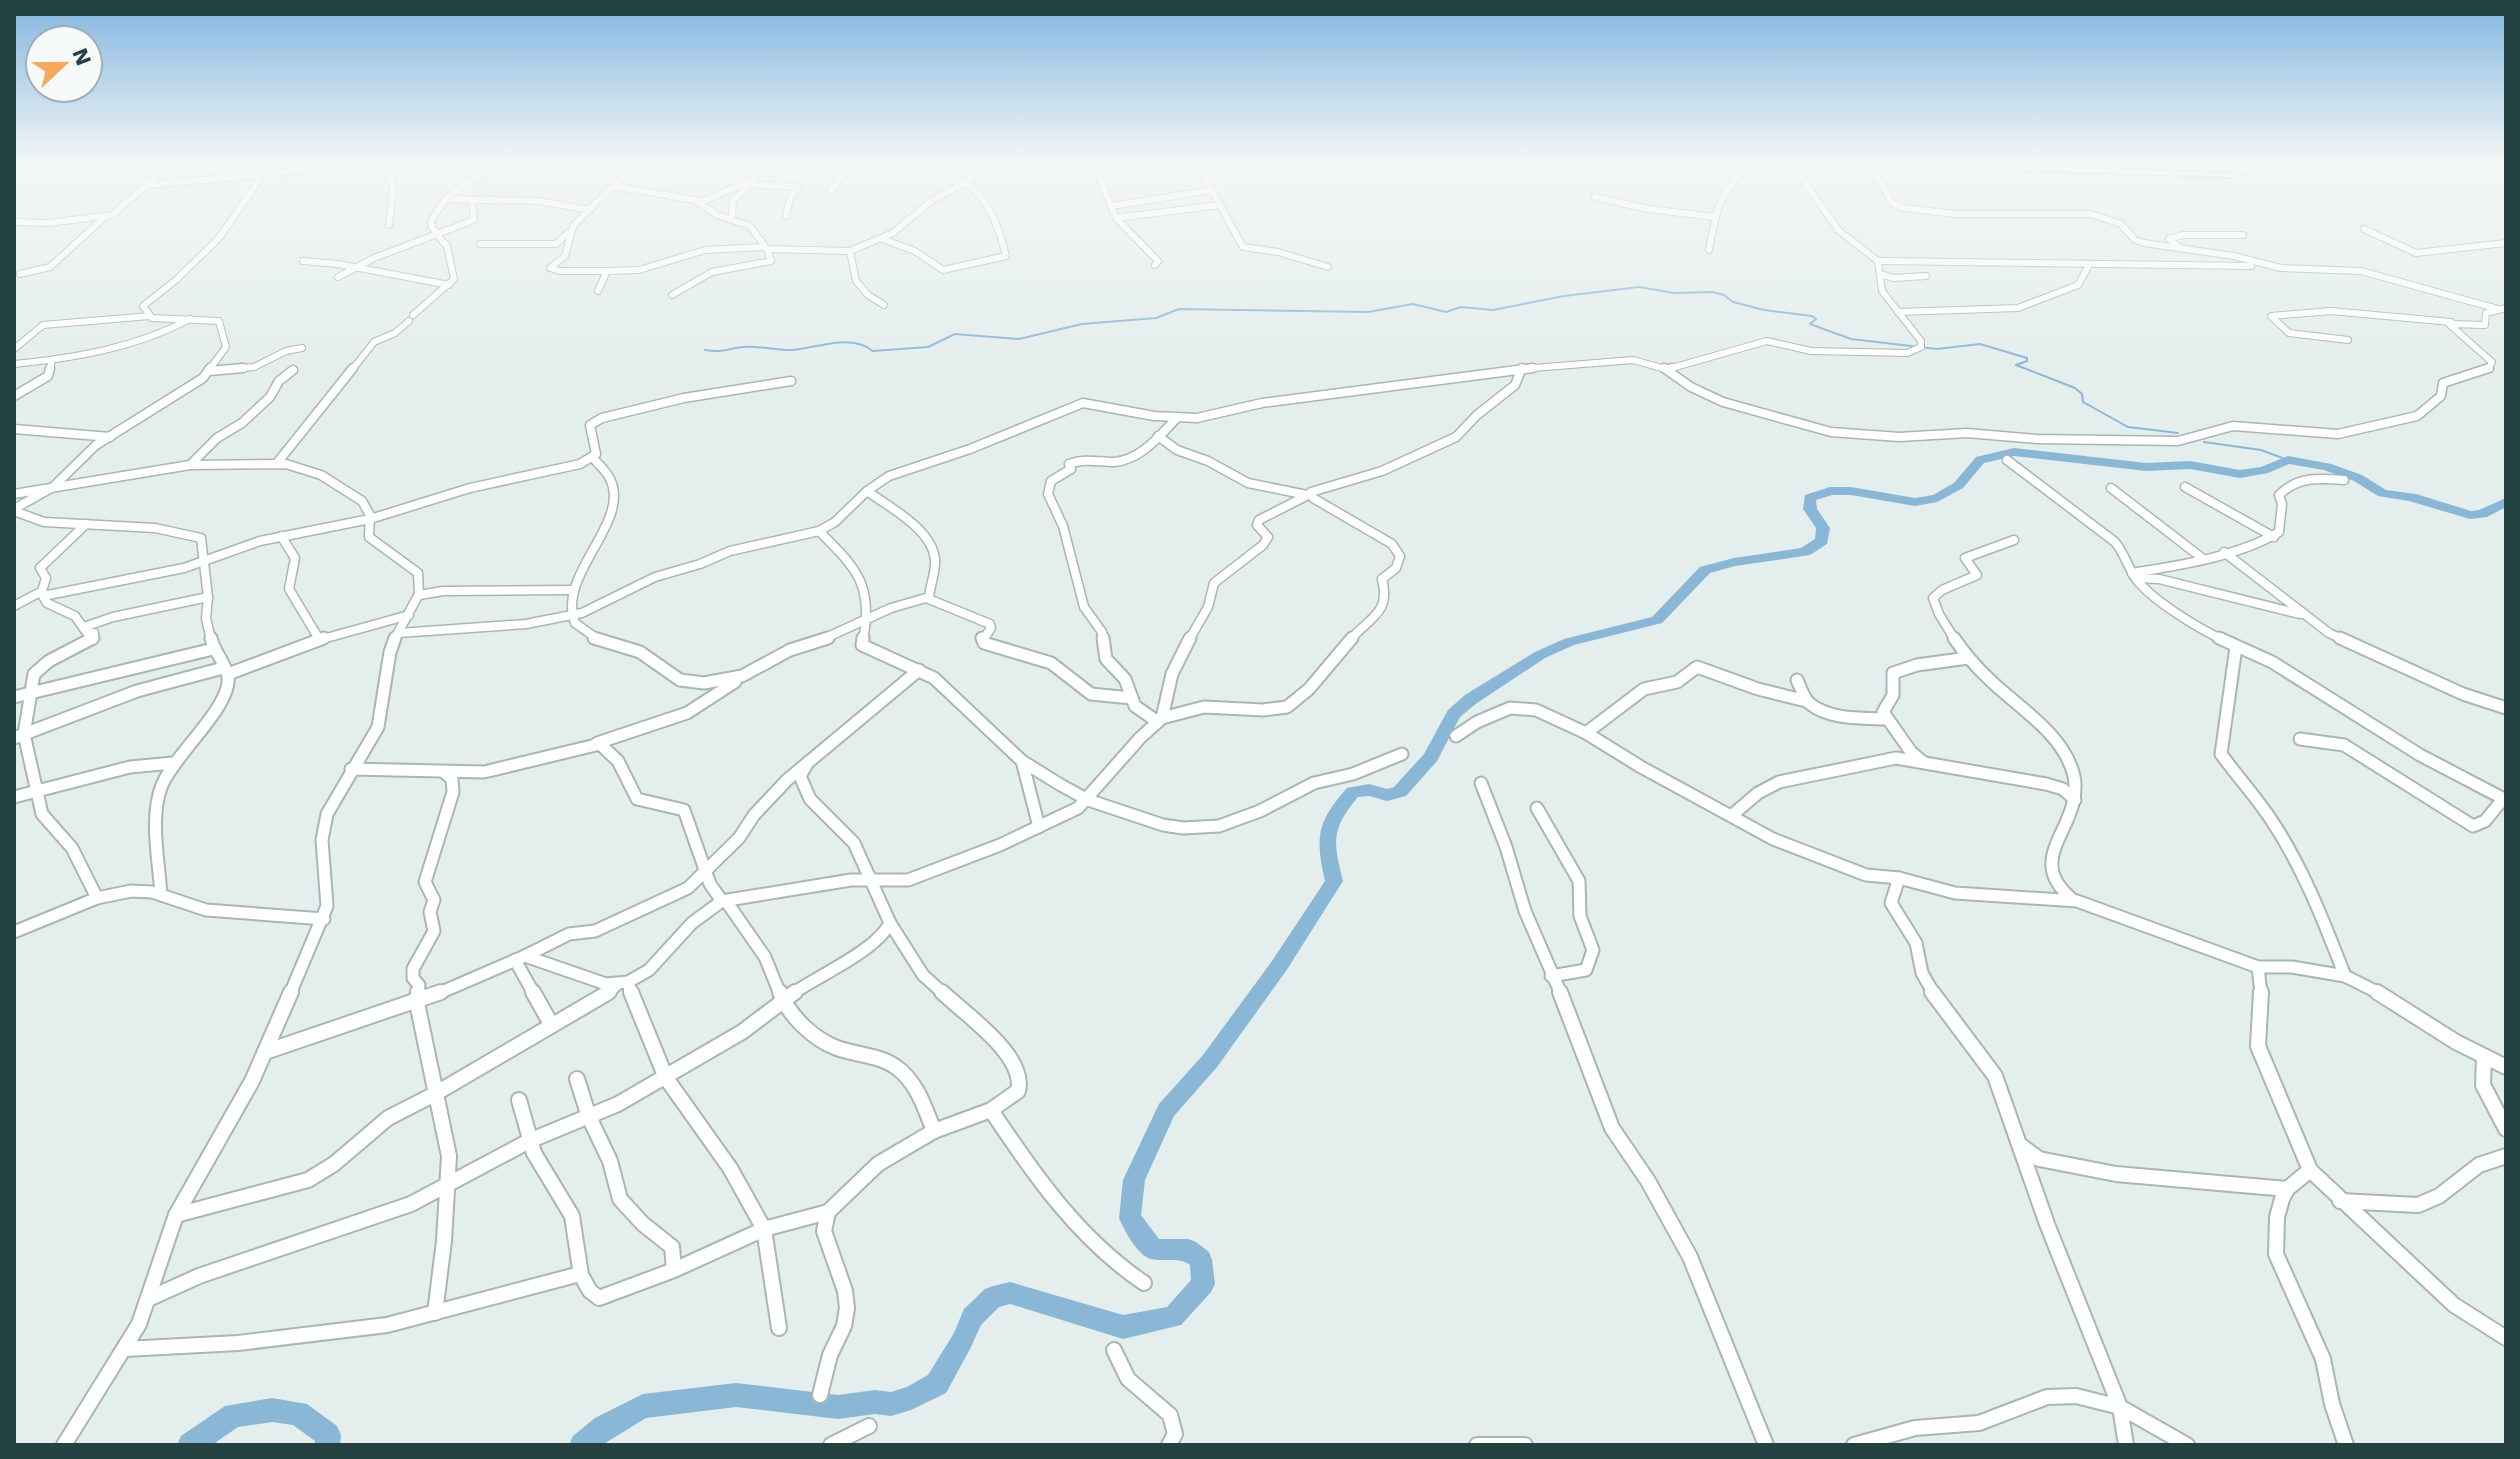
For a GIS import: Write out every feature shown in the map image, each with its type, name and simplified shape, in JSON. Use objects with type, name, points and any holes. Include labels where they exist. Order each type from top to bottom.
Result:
[{"type":"street","points":[[20,274],[50,267],[89,231]]},
{"type":"street","points":[[150,316],[144,304],[176,280],[224,231]]},
{"type":"street","points":[[277,463],[374,342],[395,333],[454,279],[447,246],[435,231]]},
{"type":"street","points":[[338,277],[447,231]]},
{"type":"street","points":[[672,295],[698,277],[712,272],[771,261],[753,231]]},
{"type":"street","points":[[570,232],[565,256],[551,270],[639,270],[711,248],[757,245],[765,248],[850,251],[895,231]]},
{"type":"street","points":[[882,239],[900,242],[911,252],[929,258],[943,270],[1006,256],[999,231]]},
{"type":"street","points":[[1129,231],[1158,261],[1155,265]]},
{"type":"street","points":[[1233,231],[1243,247],[1278,252],[1328,267]]},
{"type":"street","points":[[1709,250],[1712,231]]},
{"type":"street","points":[[1839,231],[1878,261],[2268,266],[2361,271],[2504,309]]},
{"type":"street","points":[[2128,231],[2140,242],[2234,256],[2268,266]]},
{"type":"street","points":[[2369,231],[2416,253],[2506,243]]},
{"type":"street","points":[[480,244],[503,247],[524,243],[556,244],[570,232]]},
{"type":"street","points":[[2185,251],[2169,239],[2183,235],[2243,235]]},
{"type":"street","points":[[850,251],[853,276],[866,293],[879,297],[884,305]]},
{"type":"street","points":[[303,261],[356,267],[449,285]]},
{"type":"street","points":[[1668,369],[1767,341],[1806,350],[1913,352],[1921,347],[1921,341],[1882,291],[1878,261]]},
{"type":"street","points":[[1898,312],[2018,308],[2082,282],[2089,265]]},
{"type":"street","points":[[598,291],[607,271]]},
{"type":"street","points":[[1880,274],[1894,278],[1926,276]]},
{"type":"street","points":[[2348,340],[2289,333],[2271,316],[2284,312],[2326,313],[2485,325],[2484,315],[2504,309]]},
{"type":"street","points":[[14,349],[43,325],[150,316],[212,320],[221,324],[221,336],[226,347],[210,371],[179,395],[88,452],[53,487],[14,510]]},
{"type":"street","points":[[14,364],[52,360],[160,335],[190,319]]},
{"type":"street","points":[[399,633],[526,624],[572,617],[655,577],[730,551],[819,531],[835,522],[867,491],[901,470],[970,449],[1079,404],[1177,418],[1209,417],[1262,403],[1522,368],[1625,360],[1645,361],[1668,369],[1691,387],[1723,402],[1841,434],[1914,437],[1967,433],[2044,439],[2178,441],[2233,426],[2338,434],[2417,416],[2441,396],[2443,383],[2467,377],[2492,365],[2450,328],[2451,322]]},
{"type":"street","points":[[210,371],[254,367],[286,351],[302,348]]},
{"type":"street","points":[[14,396],[48,376],[52,360]]},
{"type":"street","points":[[1160,720],[1167,682],[1192,631],[1210,603],[1214,583],[1239,568],[1262,548],[1268,537],[1257,525],[1259,520],[1317,489],[1382,471],[1456,437],[1477,415],[1515,385],[1522,368]]},
{"type":"street","points":[[190,465],[217,438],[242,423],[270,397],[279,381],[293,370]]},
{"type":"street","points":[[14,606],[42,594],[116,583],[202,561],[281,536],[370,519],[447,494],[563,469],[593,458],[596,454],[590,425],[602,417],[662,402],[791,381]]},
{"type":"street","points":[[1160,720],[1141,712],[1131,698],[1125,679],[1106,659],[1104,637],[1084,607],[1063,526],[1050,502],[1048,488],[1053,479],[1071,469],[1069,464],[1074,461],[1095,458],[1114,462],[1128,459],[1177,418]]},
{"type":"street","points":[[14,429],[110,437]]},
{"type":"street","points":[[176,1215],[304,1182],[336,1162],[388,1117],[438,1093],[461,1075],[649,970],[692,923],[724,901],[851,880],[908,880],[1039,827],[1088,800],[1140,738],[1160,720],[1181,711],[1204,707],[1263,710],[1287,707],[1309,689],[1357,632],[1381,611],[1386,594],[1382,579],[1396,568],[1399,551],[1384,538],[1308,495],[1248,483],[1208,461],[1177,450],[1158,436]]},
{"type":"street","points":[[593,458],[611,479],[610,519],[596,552],[572,590],[572,617],[596,640],[637,650],[673,678],[700,683],[736,680]]},
{"type":"street","points":[[2007,460],[2115,542],[2127,557],[2133,576],[2152,595],[2236,647],[2279,665],[2420,755],[2504,800],[2485,821],[2473,826],[2344,745],[2300,739]]},
{"type":"street","points":[[14,494],[190,465],[294,465],[321,475],[362,501],[369,510],[369,537],[418,573],[419,595],[390,650],[378,729],[351,769],[324,826],[322,840],[330,895],[324,919],[265,1052],[214,1153],[176,1215],[148,1299],[125,1349],[64,1445]]},
{"type":"street","points":[[2133,576],[2274,537],[2279,532],[2282,504],[2279,495],[2283,489],[2307,477],[2344,480]]},
{"type":"street","points":[[2185,487],[2274,537]]},
{"type":"street","points":[[2111,488],[2202,558]]},
{"type":"street","points":[[867,491],[910,522],[930,545],[935,559],[929,598]]},
{"type":"street","points":[[14,510],[44,522],[155,528],[201,538],[208,597],[206,618],[213,649],[225,671],[228,685],[219,707],[173,763],[156,806],[161,895]]},
{"type":"street","points":[[42,594],[46,584],[40,568],[86,524]]},
{"type":"street","points":[[819,531],[854,566],[867,620],[862,645],[919,670],[948,689],[1022,761],[1088,800],[1163,825],[1207,829],[1249,816],[1314,783],[1353,774],[1402,754]]},
{"type":"street","points":[[281,536],[295,558],[289,589],[319,639]]},
{"type":"street","points":[[2014,540],[1965,558],[1977,575],[1942,590],[1933,598],[1935,608],[1968,658],[1995,685],[2033,715],[2052,736],[2075,776],[2075,800],[2049,864],[2048,876],[2061,891],[2077,901],[2258,967],[2292,967],[2345,976],[2396,1002],[2484,1057],[2506,1067]]},
{"type":"street","points":[[2224,552],[2329,633],[2378,658],[2463,694],[2506,708]]},
{"type":"street","points":[[2133,576],[2167,580],[2302,615]]},
{"type":"street","points":[[419,595],[443,591],[572,590]]},
{"type":"street","points":[[42,594],[53,607],[75,616],[87,633],[94,633],[93,640],[40,667],[34,674],[19,736],[42,814],[72,848],[97,898]]},
{"type":"street","points":[[84,627],[113,617],[208,597]]},
{"type":"street","points":[[351,769],[445,773],[502,770],[595,744],[687,713],[736,680],[792,650],[914,600],[929,598],[990,624],[991,628],[982,638],[984,643],[1051,663],[1091,694],[1131,698]]},
{"type":"street","points":[[19,736],[137,691],[225,671],[363,625],[409,615]]},
{"type":"street","points":[[2236,647],[2221,754],[2276,826],[2292,855],[2345,976]]},
{"type":"street","points":[[14,697],[213,649]]},
{"type":"street","points":[[1929,765],[1911,752],[1886,719],[1883,708],[1893,695],[1893,673],[1917,665],[1968,658]]},
{"type":"street","points":[[1586,733],[1644,689],[1677,682],[1697,667],[1758,689],[1806,701],[1845,717],[1886,719]]},
{"type":"street","points":[[265,1052],[417,1003],[569,934],[595,931],[680,893],[739,838],[764,804],[919,670]]},
{"type":"street","points":[[1797,680],[1806,701]]},
{"type":"street","points":[[1456,736],[1477,722],[1510,708],[1536,710],[1586,733],[1773,839],[1866,875],[1899,878],[1955,893],[2077,901]]},
{"type":"street","points":[[595,744],[609,748],[637,799],[684,810],[712,890],[724,901],[765,957],[783,1001],[803,1026],[834,1047],[887,1062],[899,1069],[918,1091],[934,1131]]},
{"type":"street","points":[[1731,816],[1758,793],[1796,778],[1886,758],[2025,780],[2063,789],[2075,800]]},
{"type":"street","points":[[1022,761],[1039,827]]},
{"type":"street","points":[[14,797],[130,767],[173,763]]},
{"type":"street","points":[[806,766],[800,776],[803,789],[854,843],[890,923],[934,987],[999,1044],[1017,1066],[1021,1079],[1018,1091],[991,1110],[934,1131],[865,1173],[828,1212],[824,1231],[845,1291],[847,1308],[844,1326],[830,1355],[820,1395]]},
{"type":"street","points":[[435,1313],[450,1182],[449,1156],[417,1003],[419,985],[413,978],[413,969],[434,931],[430,912],[434,900],[425,882],[453,792],[452,779],[445,773]]},
{"type":"street","points":[[1481,783],[1551,976],[1579,1037],[1612,1128],[1648,1181],[1690,1257],[1766,1445]]},
{"type":"street","points":[[1537,808],[1579,881],[1580,916],[1593,945],[1586,970],[1551,976]]},
{"type":"street","points":[[1899,878],[1891,903],[1916,943],[1922,973],[1937,1001],[1995,1076],[2052,1239],[2120,1407],[2126,1445]]},
{"type":"street","points":[[14,932],[97,898],[131,891],[161,895],[206,910],[324,919]]},
{"type":"street","points":[[148,1299],[199,1276],[383,1215],[529,1141],[589,1117],[666,1078],[742,1032],[816,977],[872,944],[885,933],[890,923]]},
{"type":"street","points":[[520,958],[622,983],[666,1078],[730,1168],[764,1229],[779,1328]]},
{"type":"street","points":[[520,958],[551,1024]]},
{"type":"street","points":[[2258,967],[2261,993],[2258,1046],[2284,1101],[2310,1170],[2454,1305],[2506,1338]]},
{"type":"street","points":[[2484,1057],[2481,1064],[2484,1086],[2506,1129]]},
{"type":"street","points":[[577,1079],[589,1117],[610,1161],[620,1199],[643,1224],[668,1242],[674,1270]]},
{"type":"street","points":[[519,1100],[529,1141],[550,1180],[570,1208],[575,1223],[580,1274],[587,1289],[599,1298],[674,1270],[764,1229],[828,1212]]},
{"type":"street","points":[[991,1110],[1032,1170],[1092,1243],[1120,1269],[1144,1283]]},
{"type":"street","points":[[2020,1145],[2039,1159],[2116,1174],[2287,1189]]},
{"type":"street","points":[[2340,1201],[2418,1205],[2439,1196],[2479,1165],[2506,1156]]},
{"type":"street","points":[[2310,1170],[2287,1189],[2277,1217],[2276,1254],[2323,1359],[2332,1404],[2346,1445]]},
{"type":"street","points":[[125,1349],[319,1335],[387,1325],[580,1274]]},
{"type":"street","points":[[1114,1350],[1128,1379],[1170,1415],[1175,1434],[1169,1445]]},
{"type":"street","points":[[1854,1445],[1915,1428],[1979,1423],[2047,1397],[2076,1396],[2120,1407],[2187,1445]]},
{"type":"street","points":[[831,1445],[869,1426]]},
{"type":"street","points":[[1477,1445],[1525,1445]]},
{"type":"waterway","points":[[705,350],[748,347],[793,350],[844,342],[873,351],[928,347],[955,334],[1019,339],[1082,324],[1156,318],[1179,309],[1368,312],[1413,304],[1446,312],[1461,307],[1493,310],[1564,296],[1639,287],[1674,293],[1712,292],[1724,295],[1733,302],[1764,310],[1812,316],[1816,319],[1810,324],[1851,339],[1937,349],[1980,344],[2027,358],[2027,361],[2016,365],[2075,388],[2082,394],[2083,402],[2128,427],[2178,433]]},
{"type":"waterway","points":[[2204,442],[2261,450],[2288,460]]},
{"type":"waterway","points":[[582,1445],[604,1427],[643,1406],[736,1395],[838,1407],[875,1402],[891,1404],[911,1398],[937,1384],[972,1317],[993,1297],[1010,1293],[1123,1327],[1173,1317],[1203,1284],[1201,1260],[1188,1250],[1153,1249],[1130,1218],[1134,1180],[1166,1110],[1210,1061],[1279,966],[1334,881],[1326,843],[1327,833],[1342,804],[1353,792],[1369,790],[1387,795],[1400,792],[1431,757],[1454,714],[1471,699],[1540,655],[1569,642],[1657,620],[1705,570],[1734,562],[1805,552],[1822,541],[1823,528],[1810,509],[1810,498],[1830,491],[1851,491],[1915,502],[1937,498],[1959,485],[1980,460],[2014,452],[2146,467],[2190,465],[2240,474],[2264,470],[2288,460],[2327,467],[2358,478],[2383,493],[2411,497],[2470,515],[2482,514],[2506,502]]},
{"type":"waterway","points":[[190,1445],[234,1415],[272,1410],[298,1413],[328,1435],[327,1445]]}]
